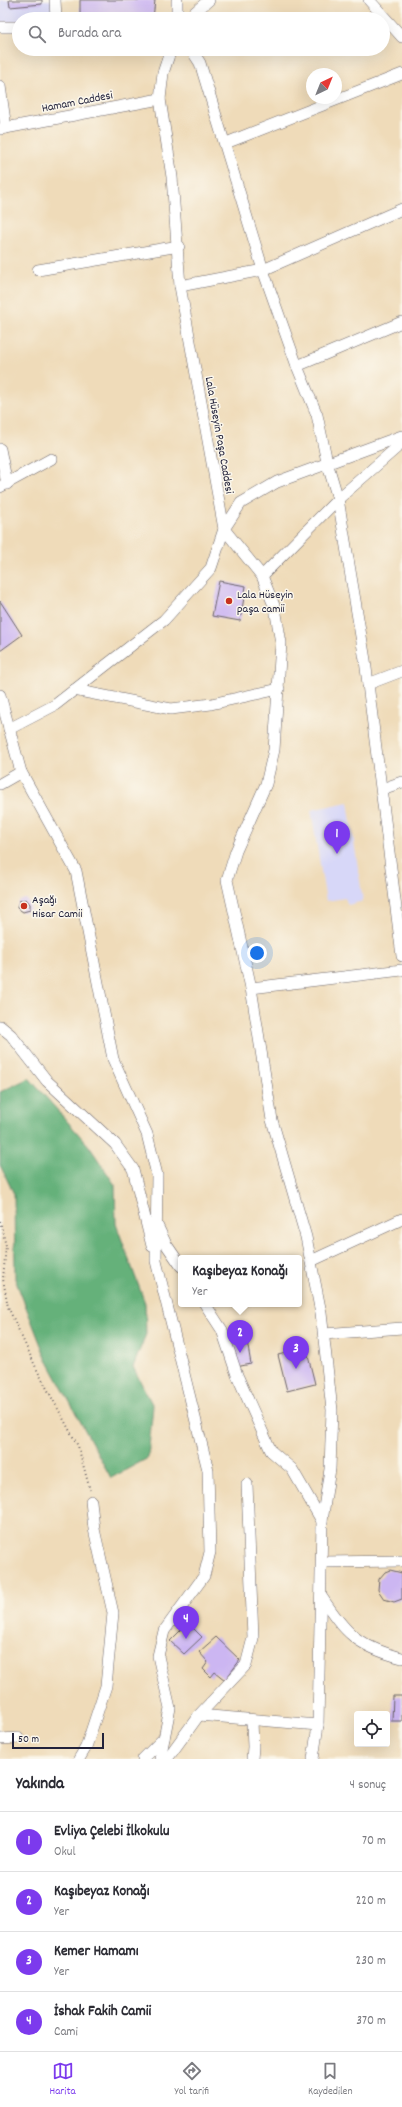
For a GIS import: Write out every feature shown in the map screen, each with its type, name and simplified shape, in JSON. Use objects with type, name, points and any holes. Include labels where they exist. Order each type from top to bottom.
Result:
[{"type":"street","points":[[55,0],[56,12]]},
{"type":"street","points":[[177,0],[177,12]]},
{"type":"street","points":[[196,12],[209,0]]},
{"type":"street","points":[[369,0],[380,12]]},
{"type":"street","points":[[390,24],[402,37]]},
{"type":"street","points":[[0,27],[12,27]]},
{"type":"street","name":"Lala Hüseyin Paşa Caddesi","points":[[9,730],[55,705],[164,620],[211,568],[224,529],[180,286],[172,177],[160,99],[163,73],[169,56]]},
{"type":"street","points":[[196,56],[200,63],[215,116],[226,143],[263,270],[297,366],[317,416],[327,462],[338,500],[368,684],[402,956]]},
{"type":"street","points":[[226,143],[402,74]]},
{"type":"street","points":[[0,86],[3,128]]},
{"type":"street","name":"Hamam Caddesi","points":[[3,128],[160,99]]},
{"type":"street","points":[[180,286],[263,270],[402,209]]},
{"type":"street","points":[[38,270],[178,246]]},
{"type":"street","points":[[297,366],[402,322]]},
{"type":"street","points":[[313,1759],[318,1725],[322,1521],[330,1470],[332,1410],[324,1334],[311,1261],[306,1237],[272,1120],[251,988],[227,880],[236,851],[266,784],[274,750],[281,643],[275,608],[262,576],[224,529],[241,503],[277,482],[327,462],[402,436]]},
{"type":"street","points":[[262,576],[338,500],[402,444]]},
{"type":"street","points":[[0,449],[4,486],[51,459]]},
{"type":"street","points":[[368,684],[402,671]]},
{"type":"street","points":[[74,690],[171,709],[211,704],[279,689]]},
{"type":"street","points":[[0,695],[21,772],[76,871],[113,1059],[147,1134],[157,1175],[156,1262]]},
{"type":"street","points":[[0,784],[21,772]]},
{"type":"street","points":[[382,789],[402,782]]},
{"type":"street","points":[[251,988],[402,970]]},
{"type":"street","points":[[0,1026],[11,1035],[47,1081],[115,1144],[133,1169],[208,1470],[210,1552],[204,1576],[164,1631],[158,1656],[170,1708],[160,1759]]},
{"type":"street","points":[[311,1261],[402,1219]]},
{"type":"street","points":[[156,1223],[166,1244],[178,1262]]},
{"type":"street","points":[[207,1307],[222,1330],[236,1375],[271,1451],[292,1469],[322,1521]]},
{"type":"street","points":[[324,1334],[402,1328]]},
{"type":"street","points":[[167,1759],[199,1715],[246,1665],[253,1638],[247,1484]]},
{"type":"street","points":[[79,1759],[86,1747],[106,1686],[113,1614],[94,1529],[91,1501]]},
{"type":"street","points":[[322,1562],[402,1561]]},
{"type":"street","points":[[321,1596],[335,1617],[352,1637],[368,1648],[402,1658]]},
{"type":"street","points":[[199,1715],[252,1721],[318,1725]]},
{"type":"street","points":[[252,1721],[252,1759]]},
{"type":"street","points":[[0,1739],[18,1738]]},
{"type":"street","points":[[143,1759],[164,1738]]},
{"type":"path","points":[[0,1221],[6,1246],[3,1279],[8,1307],[38,1372],[78,1446],[88,1479],[91,1501]]},
{"type":"shaded area","points":[[0,0],[55,0],[56,12],[12,12],[12,22],[0,23]]},
{"type":"shaded area","points":[[348,802],[363,901],[348,905],[345,898],[326,901],[311,810]]},
{"type":"green space","points":[[29,1078],[89,1146],[115,1185],[116,1224],[145,1303],[146,1334],[133,1367],[153,1406],[148,1458],[111,1478],[46,1358],[15,1279],[14,1194],[0,1165],[0,1092]]},
{"type":"building","points":[[9,0],[42,0],[42,4],[10,7]]},
{"type":"building","points":[[80,0],[155,0],[154,12],[80,12]]},
{"type":"building","name":"Lala Hüseyin paşa camii","points":[[219,581],[246,586],[240,621],[212,616]]},
{"type":"building","points":[[0,601],[22,635],[0,651]]},
{"type":"building","name":"Aşağı Hisar Camii","points":[[26,899],[30,904],[30,910],[23,912],[17,908],[19,901]]},
{"type":"building","points":[[235,1339],[238,1343],[247,1341],[251,1364],[236,1367],[226,1340]]},
{"type":"building","points":[[306,1348],[315,1384],[287,1391],[278,1355]]},
{"type":"building","points":[[390,1570],[402,1573],[402,1599],[394,1602],[384,1599],[378,1590],[379,1579],[385,1572]]},
{"type":"building","points":[[188,1623],[202,1637],[184,1654],[170,1641]]},
{"type":"building","points":[[216,1637],[240,1660],[225,1680],[215,1672],[211,1677],[203,1669],[208,1662],[199,1652]]},
{"type":"building","points":[[393,1696],[402,1696],[402,1721],[392,1721]]},
{"type":"place","name":"Lala Hüseyin paşa camii","points":[[229,601]]},
{"type":"place","name":"Evliya Çelebi İlkokulu","points":[[337,854]]},
{"type":"place","name":"Aşağı Hisar Camii","points":[[24,906]]},
{"type":"place","name":"Kaşıbeyaz Konağı","points":[[240,1353]]},
{"type":"place","name":"Kemer Hamamı","points":[[296,1369]]},
{"type":"place","name":"İshak Fakih Camii","points":[[186,1639]]}]
